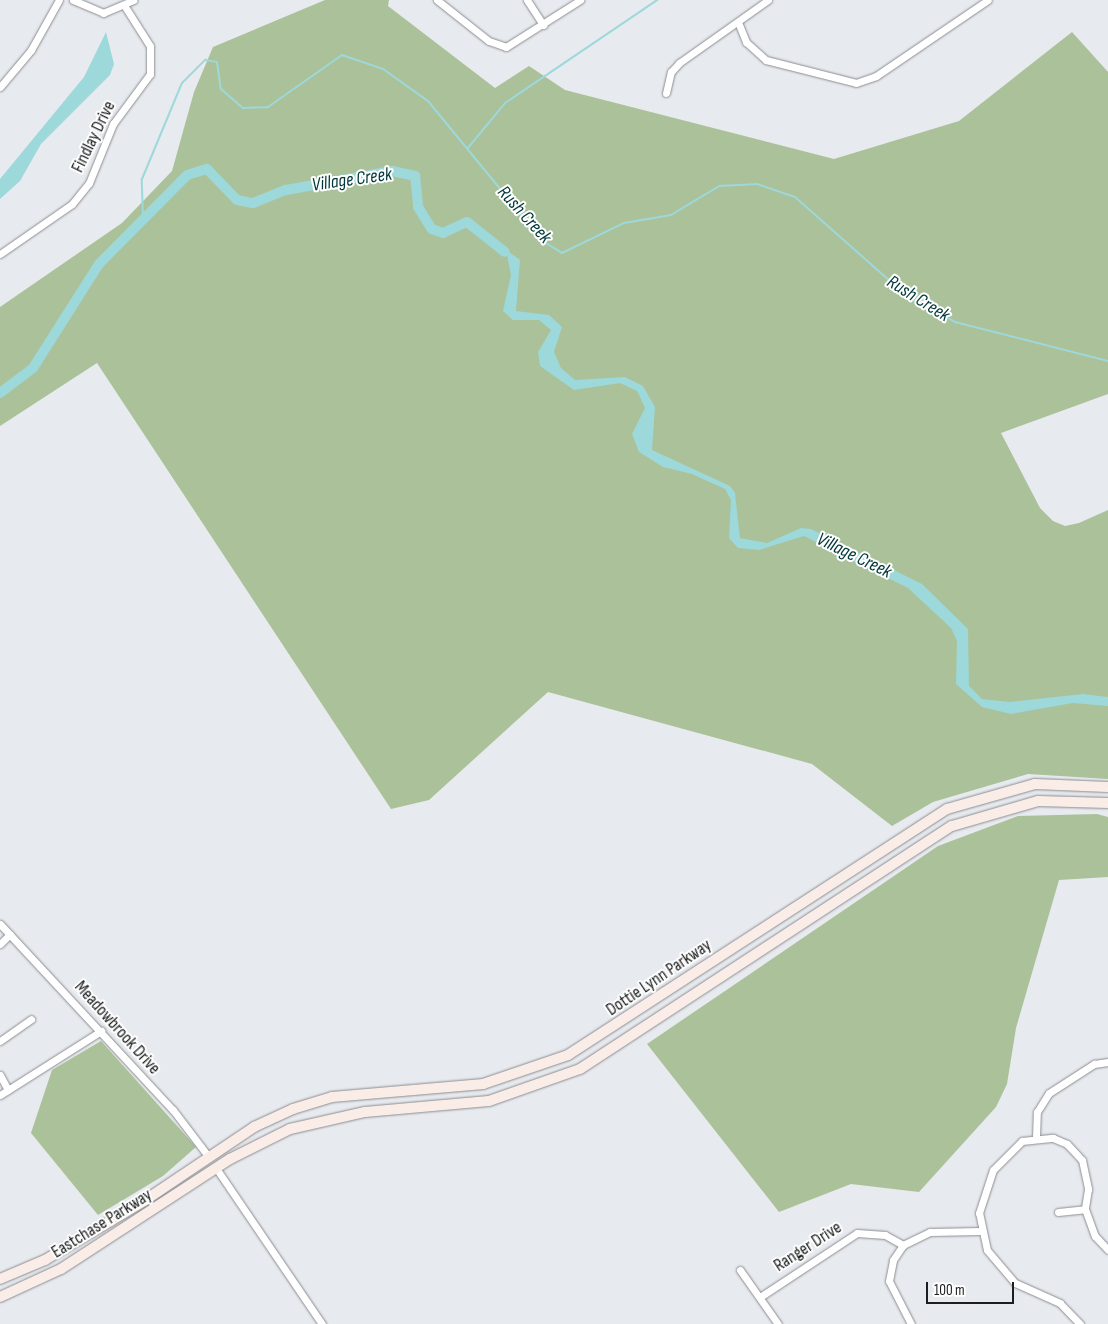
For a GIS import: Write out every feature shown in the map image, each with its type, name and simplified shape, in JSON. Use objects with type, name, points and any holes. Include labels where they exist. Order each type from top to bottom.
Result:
[{"type":"main road","name":"Dottie Lynn Parkway","points":[[208,1156],[254,1127],[314,1100],[502,1080],[568,1055],[614,1027],[924,821],[967,801],[1015,788],[1067,783],[1108,787]]},
{"type":"main road","name":"Dottie Lynn Parkway","points":[[216,1168],[290,1128],[336,1116],[460,1106],[542,1086],[624,1042],[934,836],[1011,806],[1069,799],[1108,803]]},
{"type":"main road","points":[[924,821],[934,836]]},
{"type":"main road","points":[[614,1027],[624,1042]]},
{"type":"main road","points":[[216,1168],[220,1154],[254,1127]]},
{"type":"main road","name":"Eastchase Parkway","points":[[0,1279],[42,1261],[111,1221],[208,1156]]},
{"type":"main road","name":"Eastchase Parkway","points":[[0,1297],[49,1276],[120,1234],[216,1168]]},
{"type":"main road","points":[[111,1221],[120,1234]]},
{"type":"street","points":[[0,87],[30,50],[59,0]]},
{"type":"street","points":[[73,0],[103,13],[124,6],[133,0]]},
{"type":"street","points":[[437,0],[504,48],[580,0]]},
{"type":"street","points":[[527,0],[543,24]]},
{"type":"street","points":[[666,93],[671,72],[679,63],[768,0]]},
{"type":"street","points":[[738,22],[746,42],[766,60],[856,83],[876,76],[988,0]]},
{"type":"street","name":"Findlay Drive","points":[[0,254],[72,204],[89,184],[113,124],[150,74],[150,46],[124,6]]},
{"type":"street","name":"Meadowbrook Drive","points":[[0,924],[101,1031],[208,1156]]},
{"type":"street","points":[[0,944],[10,934]]},
{"type":"street","points":[[0,1041],[31,1019]]},
{"type":"street","points":[[0,1095],[101,1031]]},
{"type":"street","points":[[1036,1137],[1037,1112],[1049,1093],[1094,1064],[1108,1062]]},
{"type":"street","points":[[0,1078],[8,1090]]},
{"type":"street","points":[[1080,1324],[1060,1303],[1015,1283],[987,1250],[981,1231],[981,1198],[993,1170],[1022,1141],[1036,1137],[1067,1144],[1082,1160],[1088,1189],[1085,1209],[1095,1236],[1108,1250]]},
{"type":"street","points":[[216,1168],[322,1324]]},
{"type":"street","points":[[1058,1212],[1085,1209]]},
{"type":"street","points":[[911,1324],[889,1281],[893,1260],[903,1245],[930,1232],[981,1231]]},
{"type":"street","name":"Ranger Drive","points":[[760,1297],[858,1233],[885,1235],[903,1245]]},
{"type":"street","points":[[740,1270],[778,1324]]},
{"type":"green space","points":[[325,0],[389,0],[388,6],[495,88],[529,66],[565,90],[834,159],[959,121],[1072,32],[1108,72],[1108,394],[1001,433],[1040,508],[1053,521],[1065,526],[1079,523],[1108,510],[1108,779],[1028,774],[933,802],[892,826],[812,764],[548,692],[429,800],[391,809],[97,363],[0,426],[0,307],[122,223],[172,171],[194,92],[213,47]]},
{"type":"green space","points":[[1097,814],[1108,817],[1108,877],[1059,880],[1016,1028],[1007,1084],[996,1107],[919,1192],[851,1184],[779,1212],[647,1044],[938,846],[1018,816]]},
{"type":"green space","points":[[101,1041],[196,1147],[163,1176],[98,1215],[31,1133],[52,1070]]},
{"type":"water","points":[[106,32],[114,64],[110,75],[41,144],[20,181],[0,199],[0,179],[84,77]]},
{"type":"water","points":[[497,243],[520,260],[516,311],[549,315],[562,327],[554,352],[561,368],[575,380],[625,377],[643,386],[655,407],[652,450],[730,486],[735,493],[740,538],[767,543],[801,528],[811,529],[922,584],[968,629],[969,686],[982,699],[1010,702],[1083,694],[1108,697],[1108,706],[1073,703],[1011,714],[982,707],[956,684],[957,641],[951,628],[908,588],[804,536],[759,550],[738,548],[729,538],[731,500],[725,489],[692,474],[663,467],[639,452],[632,434],[645,408],[637,391],[620,383],[574,390],[540,366],[538,352],[551,330],[539,320],[513,320],[503,311],[511,275],[507,255]]},
{"type":"waterway","points":[[467,149],[505,103],[657,0]]},
{"type":"waterway","name":"Rush Creek","points":[[143,217],[142,179],[182,83],[205,60],[217,62],[221,89],[243,108],[268,107],[342,55],[383,69],[428,101],[544,242],[562,253],[624,223],[671,215],[719,186],[757,184],[795,197],[907,296],[955,322],[1108,361]]},
{"type":"waterway","name":"Village Creek","points":[[0,393],[33,368],[99,264],[187,175],[207,169],[237,200],[253,203],[286,190],[392,171],[415,176],[418,207],[432,229],[443,233],[467,222],[505,252]]}]
